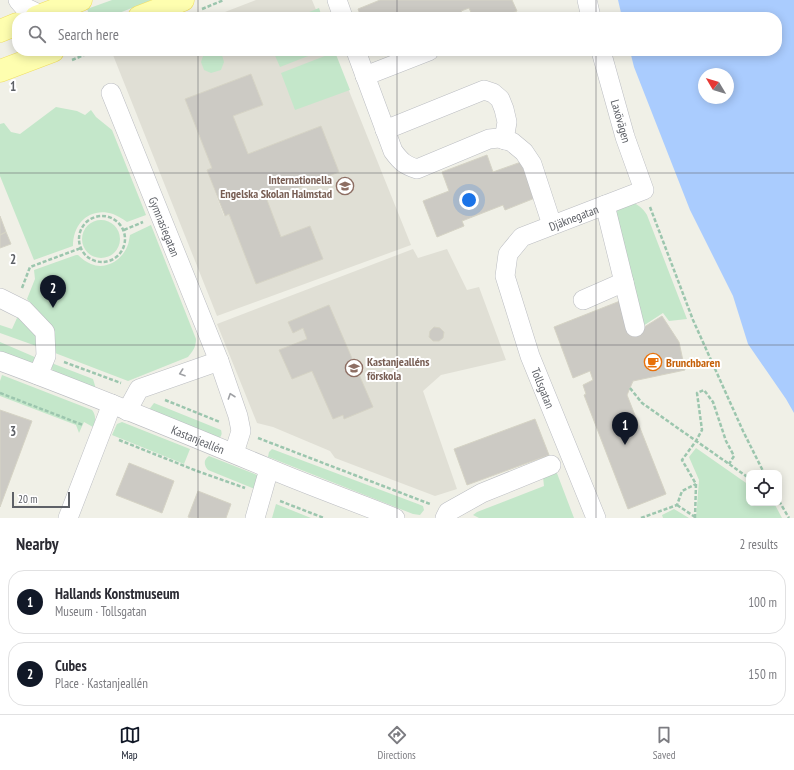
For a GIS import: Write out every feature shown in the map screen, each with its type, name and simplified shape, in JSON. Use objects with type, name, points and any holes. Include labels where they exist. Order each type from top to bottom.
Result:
[{"type":"main road","points":[[40,12],[81,0]]},
{"type":"main road","points":[[152,12],[183,0]]},
{"type":"main road","points":[[0,31],[12,26]]},
{"type":"main road","points":[[0,71],[40,56]]},
{"type":"street","points":[[18,0],[24,8],[40,12]]},
{"type":"street","points":[[337,0],[341,12]]},
{"type":"street","points":[[586,0],[590,12]]},
{"type":"street","points":[[358,56],[393,151],[398,159],[406,165],[418,168],[489,139],[499,138],[512,142],[524,152],[532,164],[552,225]]},
{"type":"street","points":[[365,76],[416,56]]},
{"type":"street","name":"Laxövägen","points":[[602,56],[625,137],[644,190]]},
{"type":"street","points":[[385,130],[484,90],[493,93],[500,99],[507,122],[504,140]]},
{"type":"street","name":"Gymnasiegatan","points":[[111,93],[219,360],[238,416],[241,431],[234,454]]},
{"type":"street","name":"Djäknegatan","points":[[508,254],[522,238],[644,190]]},
{"type":"street","points":[[605,205],[635,327]]},
{"type":"street","name":"Tollsgatan","points":[[508,254],[505,276],[530,356],[596,518]]},
{"type":"street","points":[[583,300],[624,282]]},
{"type":"street","points":[[8,302],[24,310],[44,332],[46,356],[38,375]]},
{"type":"street","points":[[68,518],[119,408],[139,389],[219,360]]},
{"type":"street","name":"Kastanjeallén","points":[[0,361],[395,518]]},
{"type":"street","points":[[447,515],[482,493],[551,465]]},
{"type":"street","points":[[255,518],[269,469]]},
{"type":"path","points":[[644,190],[693,320],[743,431],[762,470]]},
{"type":"path","points":[[94,217],[110,217],[117,220],[122,226],[126,240],[121,254],[115,259],[108,262],[94,261],[87,257],[81,248],[79,243],[79,235],[87,221],[94,217]]},
{"type":"path","points":[[8,302],[30,267],[81,248]]},
{"type":"path","points":[[630,388],[642,403],[746,476]]},
{"type":"path","points":[[696,517],[696,484],[682,460],[702,430],[697,393],[704,390],[713,402],[726,442],[734,456],[729,464]]},
{"type":"path","points":[[0,393],[84,425]]},
{"type":"path","points":[[241,431],[447,515]]},
{"type":"path","points":[[118,439],[197,471],[246,488]]},
{"type":"path","points":[[641,518],[677,504],[682,491],[696,484]]},
{"type":"path","points":[[276,500],[324,518]]},
{"type":"path","points":[[677,504],[696,517]]},
{"type":"path","points":[[782,506],[789,518]]},
{"type":"shaded area","points":[[256,0],[312,0],[317,12],[225,12]]},
{"type":"shaded area","name":"Internationella Engelska Skolan Halmstad","points":[[113,56],[335,56],[411,245],[217,316]],"holes":[[[251,74],[263,105],[233,116],[248,154],[321,126],[339,172],[267,200],[281,237],[310,226],[322,259],[256,284],[229,214],[224,216],[207,170],[212,168],[185,99]]]},
{"type":"shaded area","name":"Kastanjealléns förskola","points":[[413,249],[418,258],[447,249],[467,290],[479,287],[506,360],[441,375],[423,391],[457,489],[435,496],[335,458],[330,451],[273,427],[257,423],[217,324]]},
{"type":"green space","points":[[112,0],[152,0],[122,12],[88,12],[87,9]]},
{"type":"green space","points":[[319,8],[320,12],[309,12]]},
{"type":"green space","points":[[203,56],[222,56],[224,62],[221,70],[211,73],[204,70],[201,62]]},
{"type":"green space","points":[[275,56],[308,56],[280,67]]},
{"type":"green space","points":[[325,56],[337,56],[350,90],[295,110],[281,73]]},
{"type":"green space","points":[[56,107],[77,111],[85,115],[91,110],[96,117],[112,130],[146,215],[127,222],[113,214],[105,212],[90,215],[84,219],[76,230],[73,246],[34,260],[0,176],[0,124],[4,123],[11,132],[20,134]]},
{"type":"green space","points":[[630,201],[640,206],[647,215],[687,319],[669,321],[663,313],[640,328],[613,207]]},
{"type":"green space","points":[[97,220],[105,220],[115,225],[119,232],[119,246],[115,253],[105,258],[97,258],[87,253],[85,250],[82,243],[82,235],[87,225],[90,223]]},
{"type":"green space","points":[[151,225],[196,339],[195,347],[188,357],[128,381],[55,353],[45,320],[27,299],[35,279],[34,270],[76,255],[96,266],[107,265],[117,260],[121,256],[128,244],[130,235]]},
{"type":"green space","points":[[17,318],[37,334],[39,347],[0,333],[0,325],[12,329]]},
{"type":"green space","points":[[0,342],[37,358],[30,363],[0,353]]},
{"type":"green space","points":[[53,364],[93,379],[96,389],[55,373],[52,369]]},
{"type":"green space","points":[[2,375],[92,410],[95,418],[93,427],[84,422],[79,433],[76,425],[0,396],[0,381]]},
{"type":"green space","points":[[154,403],[221,430],[222,433],[219,438],[148,411]]},
{"type":"green space","points":[[122,422],[190,449],[184,464],[112,435],[117,424]]},
{"type":"green space","points":[[696,448],[746,483],[746,506],[776,506],[782,518],[696,518],[699,480],[689,457]]},
{"type":"green space","points":[[272,449],[423,506],[424,510],[420,515],[413,514],[268,457],[269,452]]},
{"type":"green space","points":[[209,456],[257,475],[257,490],[208,470],[205,463]]},
{"type":"green space","points":[[555,468],[574,518],[479,518],[473,515],[477,512],[544,486],[543,477]]},
{"type":"green space","points":[[276,504],[311,518],[272,518]]},
{"type":"green space","points":[[674,509],[689,518],[663,518],[662,515]]},
{"type":"water","points":[[618,0],[794,0],[794,413],[748,344],[733,296],[690,210],[634,67],[631,56],[782,56],[782,12],[621,12]]},
{"type":"building","points":[[380,0],[512,0],[517,11],[471,12],[469,8],[461,11],[462,12],[359,12],[358,9]]},
{"type":"building","points":[[251,74],[263,105],[233,116],[248,154],[321,126],[339,172],[267,200],[281,237],[310,226],[323,259],[256,284],[229,214],[225,216],[207,170],[212,168],[185,99]]},
{"type":"building","points":[[487,155],[493,172],[521,162],[535,198],[505,210],[503,205],[462,221],[464,226],[437,237],[423,201],[449,191],[442,172]]},
{"type":"building","points":[[0,216],[6,232],[0,235]]},
{"type":"building","points":[[6,232],[11,244],[0,248],[0,235]]},
{"type":"building","points":[[620,301],[633,334],[662,316],[679,342],[685,370],[633,381],[627,395],[666,494],[628,509],[584,395],[586,394],[583,385],[593,380],[590,371],[573,378],[554,327]]},
{"type":"building","points":[[329,305],[373,407],[344,419],[343,415],[333,419],[312,371],[292,379],[279,350],[307,339],[303,328],[293,333],[288,322]]},
{"type":"building","points":[[434,327],[440,328],[444,332],[443,338],[439,341],[433,341],[429,337],[430,331]]},
{"type":"building","points":[[0,410],[32,421],[0,507]]},
{"type":"building","points":[[535,419],[549,455],[467,485],[454,449]]},
{"type":"building","points":[[129,463],[174,481],[162,513],[116,495]]},
{"type":"building","points":[[198,491],[231,504],[226,518],[188,517]]},
{"type":"place","name":"Internationella Engelska Skolan Halmstad","points":[[345,186]]},
{"type":"place","name":"Cubes","points":[[53,308]]},
{"type":"place","name":"Brunchbaren","points":[[653,362]]},
{"type":"place","name":"Kastanjealléns förskola","points":[[354,368]]},
{"type":"place","name":"Hallands Konstmuseum","points":[[625,445]]}]
